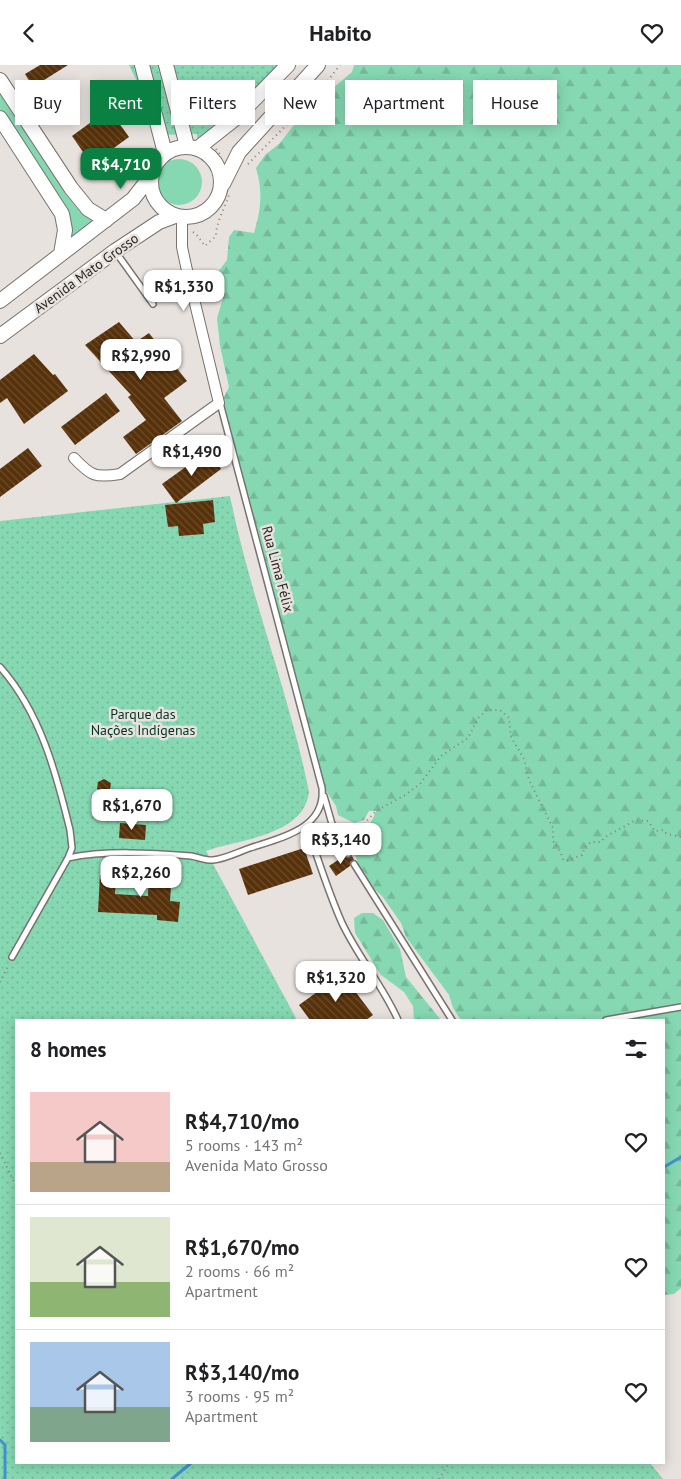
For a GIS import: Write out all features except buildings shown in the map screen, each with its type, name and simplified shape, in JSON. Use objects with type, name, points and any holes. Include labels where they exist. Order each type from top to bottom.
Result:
[{"type":"main road","points":[[142,65],[165,153]]},
{"type":"main road","points":[[166,65],[192,147],[215,160],[225,191]]},
{"type":"main road","points":[[288,65],[236,118],[209,139],[192,147],[176,148],[165,153],[159,159],[151,176],[152,191],[159,205],[179,217],[203,213],[225,191],[236,169],[239,152],[318,65]]},
{"type":"main road","points":[[0,81],[71,188],[88,209],[106,220]]},
{"type":"main road","points":[[0,118],[62,214],[65,230],[61,254]]},
{"type":"main road","name":"Avenida Mato Grosso","points":[[0,301],[133,199],[151,176]]},
{"type":"main road","name":"Avenida Mato Grosso","points":[[0,335],[115,251],[159,222],[179,217]]},
{"type":"street","name":"Rua Lima Félix","points":[[179,217],[186,266],[220,403]]},
{"type":"street","points":[[74,458],[88,473],[101,477],[120,474],[220,403]]},
{"type":"lane","points":[[115,251],[152,304]]},
{"type":"lane","name":"Rua Lima Félix","points":[[68,858],[96,854],[192,856],[213,860],[289,835],[306,825],[318,812],[323,796],[322,788],[220,403]]},
{"type":"lane","points":[[0,667],[26,699],[41,733],[70,830],[72,849],[12,957]]},
{"type":"lane","points":[[322,788],[339,840],[348,854]]},
{"type":"lane","points":[[306,825],[342,922],[360,957],[392,1005],[398,1019]]},
{"type":"lane","points":[[354,864],[451,1019]]},
{"type":"lane","points":[[612,1019],[681,1007]]},
{"type":"path","points":[[209,139],[236,169],[318,93],[340,65]]},
{"type":"path","points":[[192,232],[196,233],[204,246],[216,236],[216,228],[225,210],[225,191]]},
{"type":"path","points":[[339,840],[363,825],[376,811],[405,795],[420,784],[441,756],[468,738],[478,718],[487,710],[494,709],[500,710],[509,718],[511,737],[524,759],[529,780],[553,828],[553,841],[563,859],[566,861],[582,855],[591,842],[601,842],[605,837],[636,820],[648,821],[655,831],[663,830],[667,834],[681,837]]},
{"type":"path","points":[[0,982],[12,957]]},
{"type":"path","points":[[0,1153],[15,1184]]},
{"type":"path","points":[[439,1479],[448,1464]]},
{"type":"green space","points":[[129,65],[288,65],[272,80],[265,80],[265,86],[255,95],[255,80],[171,80],[171,125],[223,125],[198,148],[197,134],[159,135],[156,125],[161,125],[161,80],[136,80]]},
{"type":"green space","points":[[354,65],[681,65],[681,1288],[674,1294],[665,1295],[665,1019],[460,1019],[453,1008],[449,995],[406,937],[401,923],[382,896],[369,884],[365,873],[359,867],[352,844],[369,825],[376,811],[369,811],[364,820],[354,823],[338,815],[336,806],[324,788],[221,403],[229,387],[220,346],[217,318],[224,295],[215,276],[227,260],[229,237],[234,230],[254,233],[260,201],[260,185],[256,168],[265,155],[280,143],[295,125],[335,125],[335,86],[352,72]]},
{"type":"green space","points":[[0,92],[15,113],[15,125],[23,125],[64,192],[80,212],[100,219],[71,242],[70,230],[23,140],[0,109]]},
{"type":"green space","points":[[175,159],[183,159],[192,163],[198,169],[202,182],[198,195],[192,201],[183,205],[175,205],[166,201],[160,195],[156,186],[156,178],[160,169],[166,163]]},
{"type":"green space","name":"Parque das Nações Indígenas","points":[[230,496],[248,570],[301,755],[309,792],[304,807],[295,818],[283,827],[252,839],[206,851],[296,1019],[15,1019],[15,1464],[651,1464],[663,1479],[0,1479],[0,521]]},
{"type":"green space","points":[[362,913],[373,913],[383,920],[400,949],[406,977],[440,1019],[414,1019],[413,1006],[404,992],[381,975],[355,933],[354,918]]},
{"type":"waterway","points":[[665,1166],[681,1157]]},
{"type":"waterway","points":[[0,1440],[5,1445],[5,1479]]},
{"type":"waterway","points":[[172,1479],[190,1464]]}]
